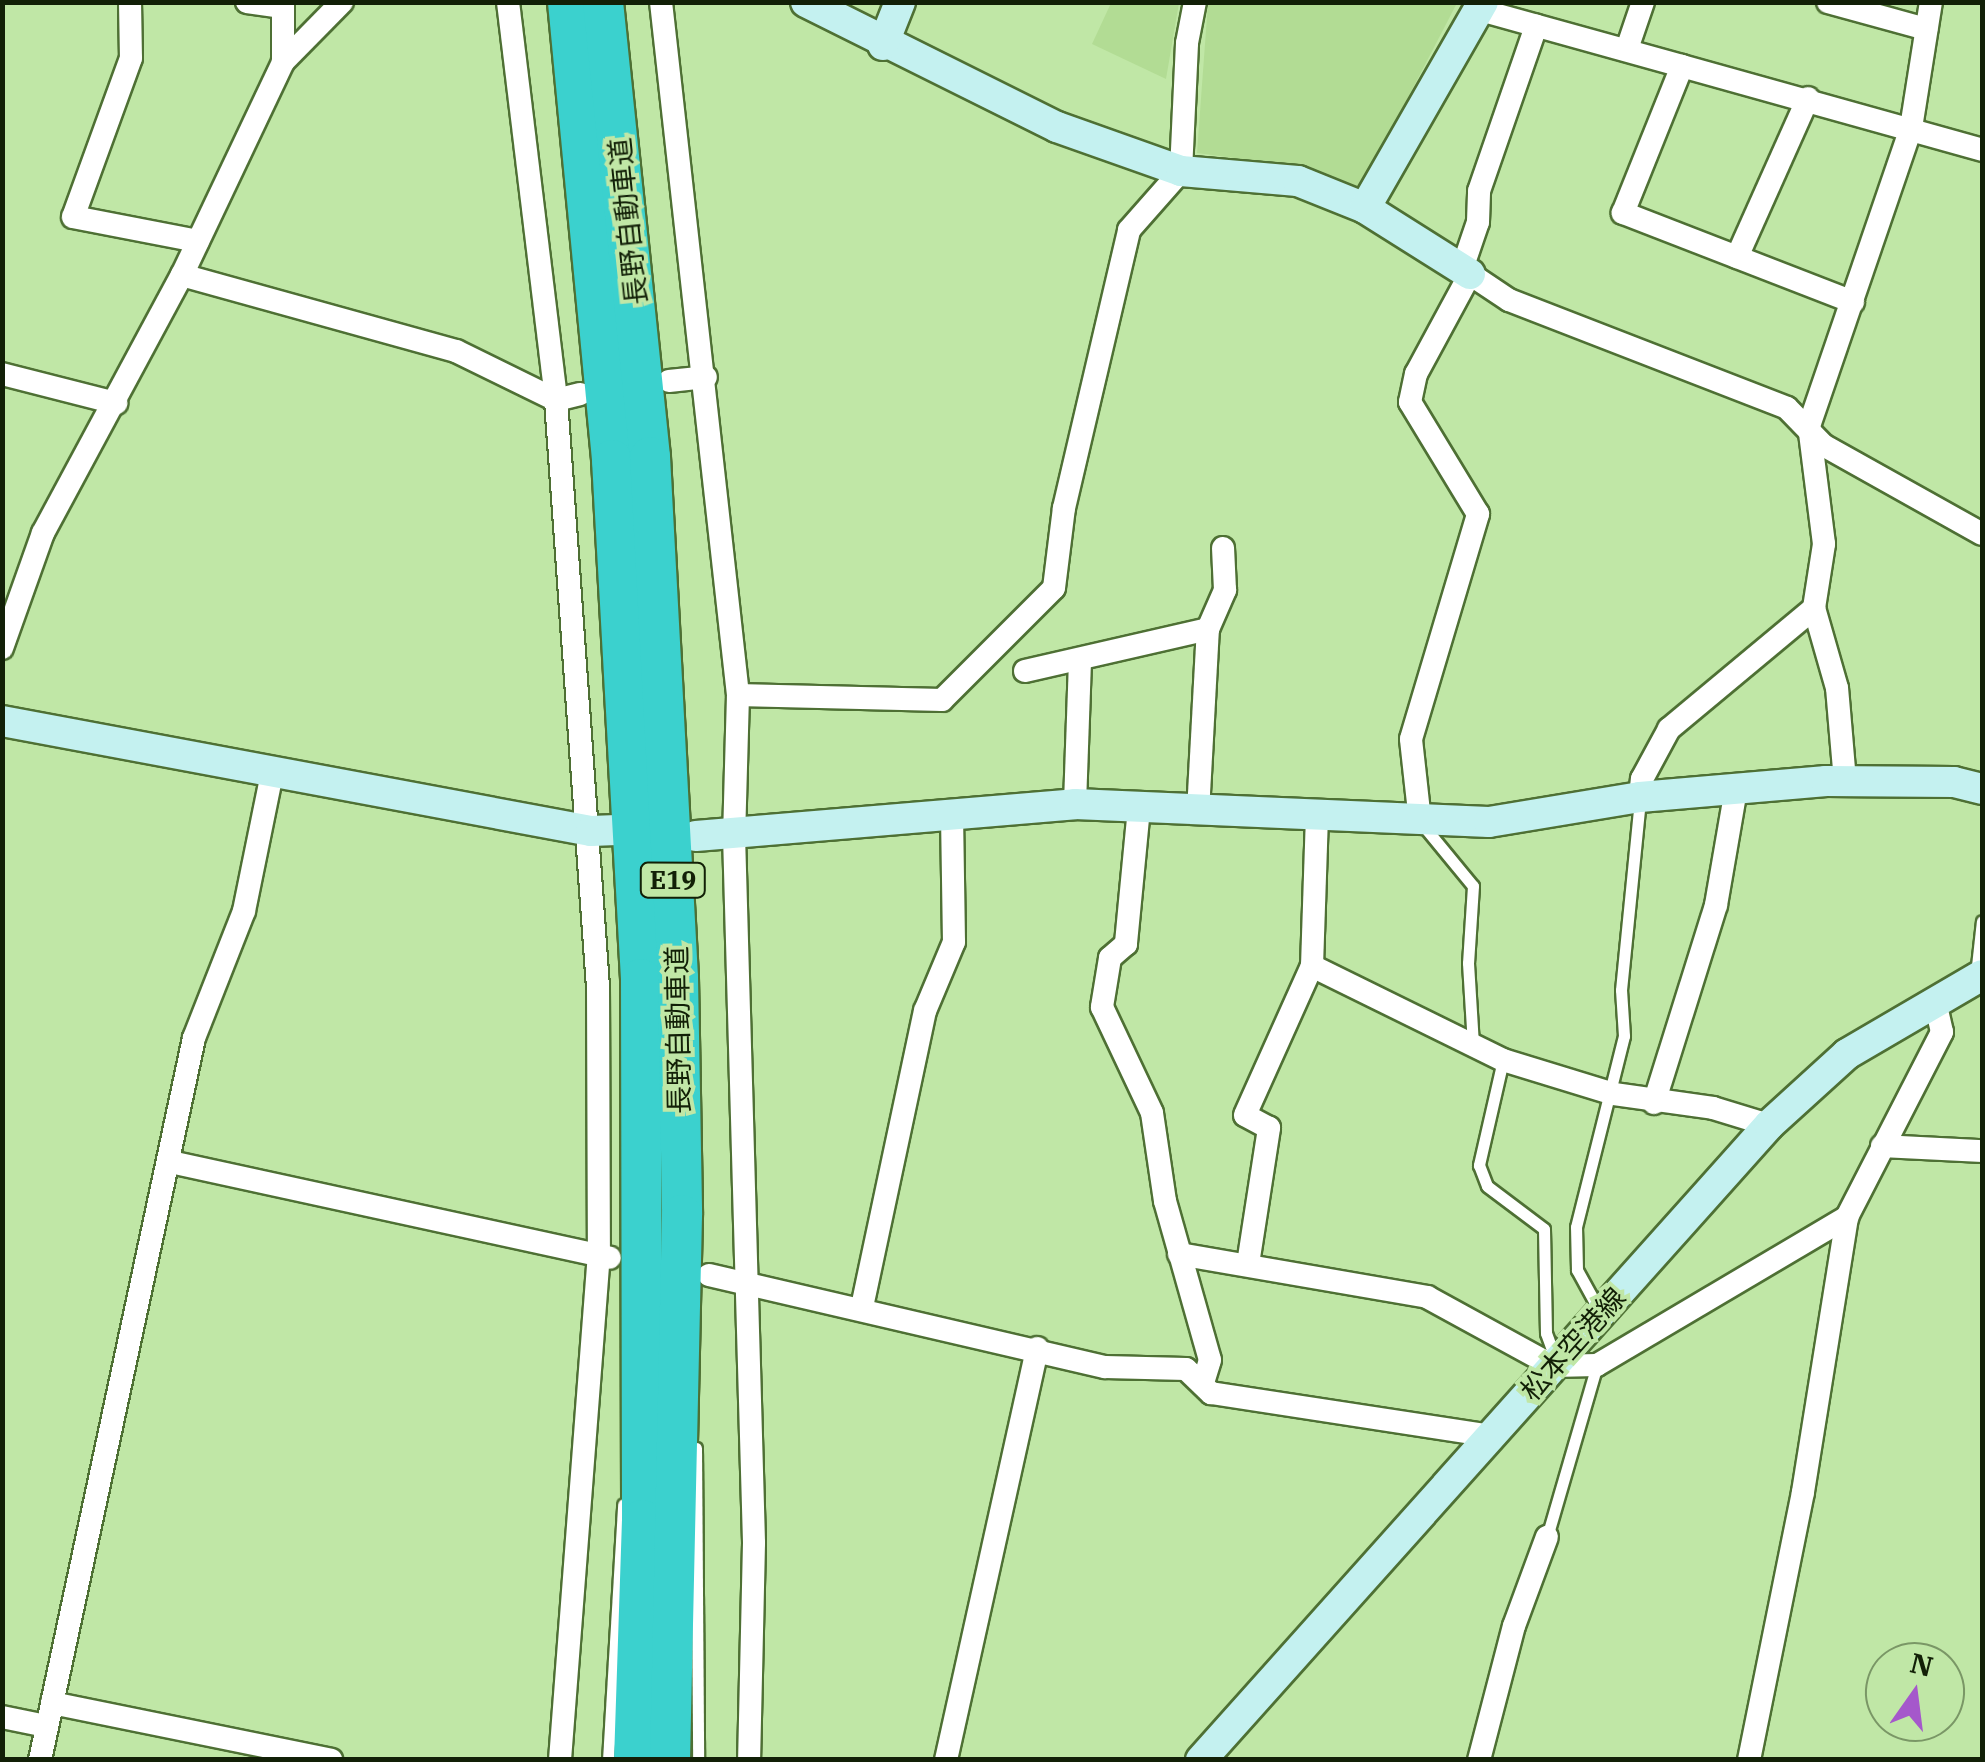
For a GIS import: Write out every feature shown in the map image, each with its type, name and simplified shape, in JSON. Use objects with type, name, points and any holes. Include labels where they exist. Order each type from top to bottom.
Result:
[{"type":"highway","name":"長野自動車道","points":[[568,2],[614,497],[645,1165],[634,1760]]},
{"type":"highway","name":"長野自動車道","points":[[603,2],[651,476],[678,978],[682,1215],[670,1760]]},
{"type":"street","points":[[130,2],[130,58],[73,217],[198,241]]},
{"type":"street","points":[[247,2],[283,5],[282,62]]},
{"type":"street","points":[[2,648],[43,533],[116,404],[182,275],[282,62],[342,2]]},
{"type":"street","points":[[508,2],[604,830],[606,1256],[560,1760]]},
{"type":"street","points":[[661,2],[706,377],[738,694],[734,835],[754,1542],[749,1760]]},
{"type":"street","points":[[806,2],[883,46],[1057,127],[1181,170],[1298,181],[1365,208],[1508,300],[1787,408],[1809,426],[1824,446],[1982,534]]},
{"type":"street","points":[[883,46],[900,2]]},
{"type":"street","points":[[738,694],[942,700],[1054,588],[1064,508],[1128,230],[1181,170],[1187,44],[1196,2]]},
{"type":"street","points":[[1627,49],[1643,2]]},
{"type":"street","points":[[1828,2],[1926,28]]},
{"type":"street","points":[[1846,780],[1836,688],[1814,608],[1824,544],[1809,426],[1911,128],[1931,2]]},
{"type":"street","points":[[1365,208],[1481,6],[1536,26],[1808,98],[1982,150]]},
{"type":"street","points":[[1420,820],[1410,739],[1478,514],[1410,402],[1416,374],[1466,270],[1478,222],[1479,191],[1536,26]]},
{"type":"street","points":[[1682,66],[1623,212],[1853,302]]},
{"type":"street","points":[[1737,257],[1808,98]]},
{"type":"street","points":[[182,275],[456,351],[556,400],[580,394]]},
{"type":"street","points":[[2,374],[116,404]]},
{"type":"street","points":[[669,380],[706,377]]},
{"type":"street","points":[[1198,812],[1208,629],[1226,590],[1223,548]]},
{"type":"street","points":[[1640,797],[1642,779],[1668,729],[1814,608]]},
{"type":"street","points":[[1025,670],[1080,662],[1208,629]]},
{"type":"street","points":[[1075,804],[1080,662]]},
{"type":"street","points":[[2,721],[604,830]]},
{"type":"street","points":[[40,1760],[194,1038],[244,912],[273,769]]},
{"type":"street","points":[[696,836],[952,818],[1075,804],[1317,818],[1489,822],[1640,797],[1846,780],[1982,789]]},
{"type":"street","points":[[1654,1103],[1716,905],[1736,789]]},
{"type":"street","points":[[1139,808],[1126,944],[1110,958],[1102,1006],[1152,1113],[1180,1254],[1210,1360],[1204,1380]]},
{"type":"street","points":[[862,1306],[926,1012],[954,942],[952,818]]},
{"type":"street","points":[[1248,1264],[1269,1128],[1245,1115],[1312,966],[1317,818]]},
{"type":"street","points":[[1312,966],[1503,1060],[1614,1094],[1654,1103],[1713,1108],[1768,1124]]},
{"type":"street","name":"松本空港線","points":[[1202,1760],[1768,1124],[1847,1054],[1979,977]]},
{"type":"street","points":[[1749,1760],[1803,1492],[1847,1217],[1942,1032],[1935,1002]]},
{"type":"street","points":[[1882,1146],[1982,1150]]},
{"type":"street","points":[[170,1162],[606,1256]]},
{"type":"street","points":[[1180,1254],[1427,1297],[1554,1363],[1597,1364],[1847,1217]]},
{"type":"street","points":[[709,1276],[862,1306],[1105,1368],[1186,1369],[1204,1380],[1211,1393],[1491,1436]]},
{"type":"street","points":[[946,1760],[1038,1348]]},
{"type":"street","points":[[1479,1760],[1514,1626],[1547,1538]]},
{"type":"street","points":[[52,1702],[331,1760]]},
{"type":"street","points":[[2,1717],[46,1726]]},
{"type":"lane","points":[[1600,1314],[1578,1270],[1576,1227],[1614,1094],[1640,797]]},
{"type":"lane","points":[[1420,820],[1473,886],[1468,962],[1473,1046]]},
{"type":"lane","points":[[1979,977],[1982,921]]},
{"type":"lane","points":[[1503,1060],[1480,1165],[1487,1186],[1544,1229],[1546,1334],[1554,1363]]},
{"type":"lane","points":[[626,1458],[645,1165]]},
{"type":"lane","points":[[682,1215],[695,1380]]},
{"type":"lane","points":[[1547,1538],[1597,1364]]},
{"type":"lane","points":[[696,1435],[698,1760]]},
{"type":"lane","points":[[608,1760],[624,1478]]},
{"type":"shaded area","points":[[1111,3],[1179,3],[1166,79],[1092,44]]},
{"type":"shaded area","points":[[1208,3],[1457,3],[1360,190],[1295,166],[1197,153]]}]
